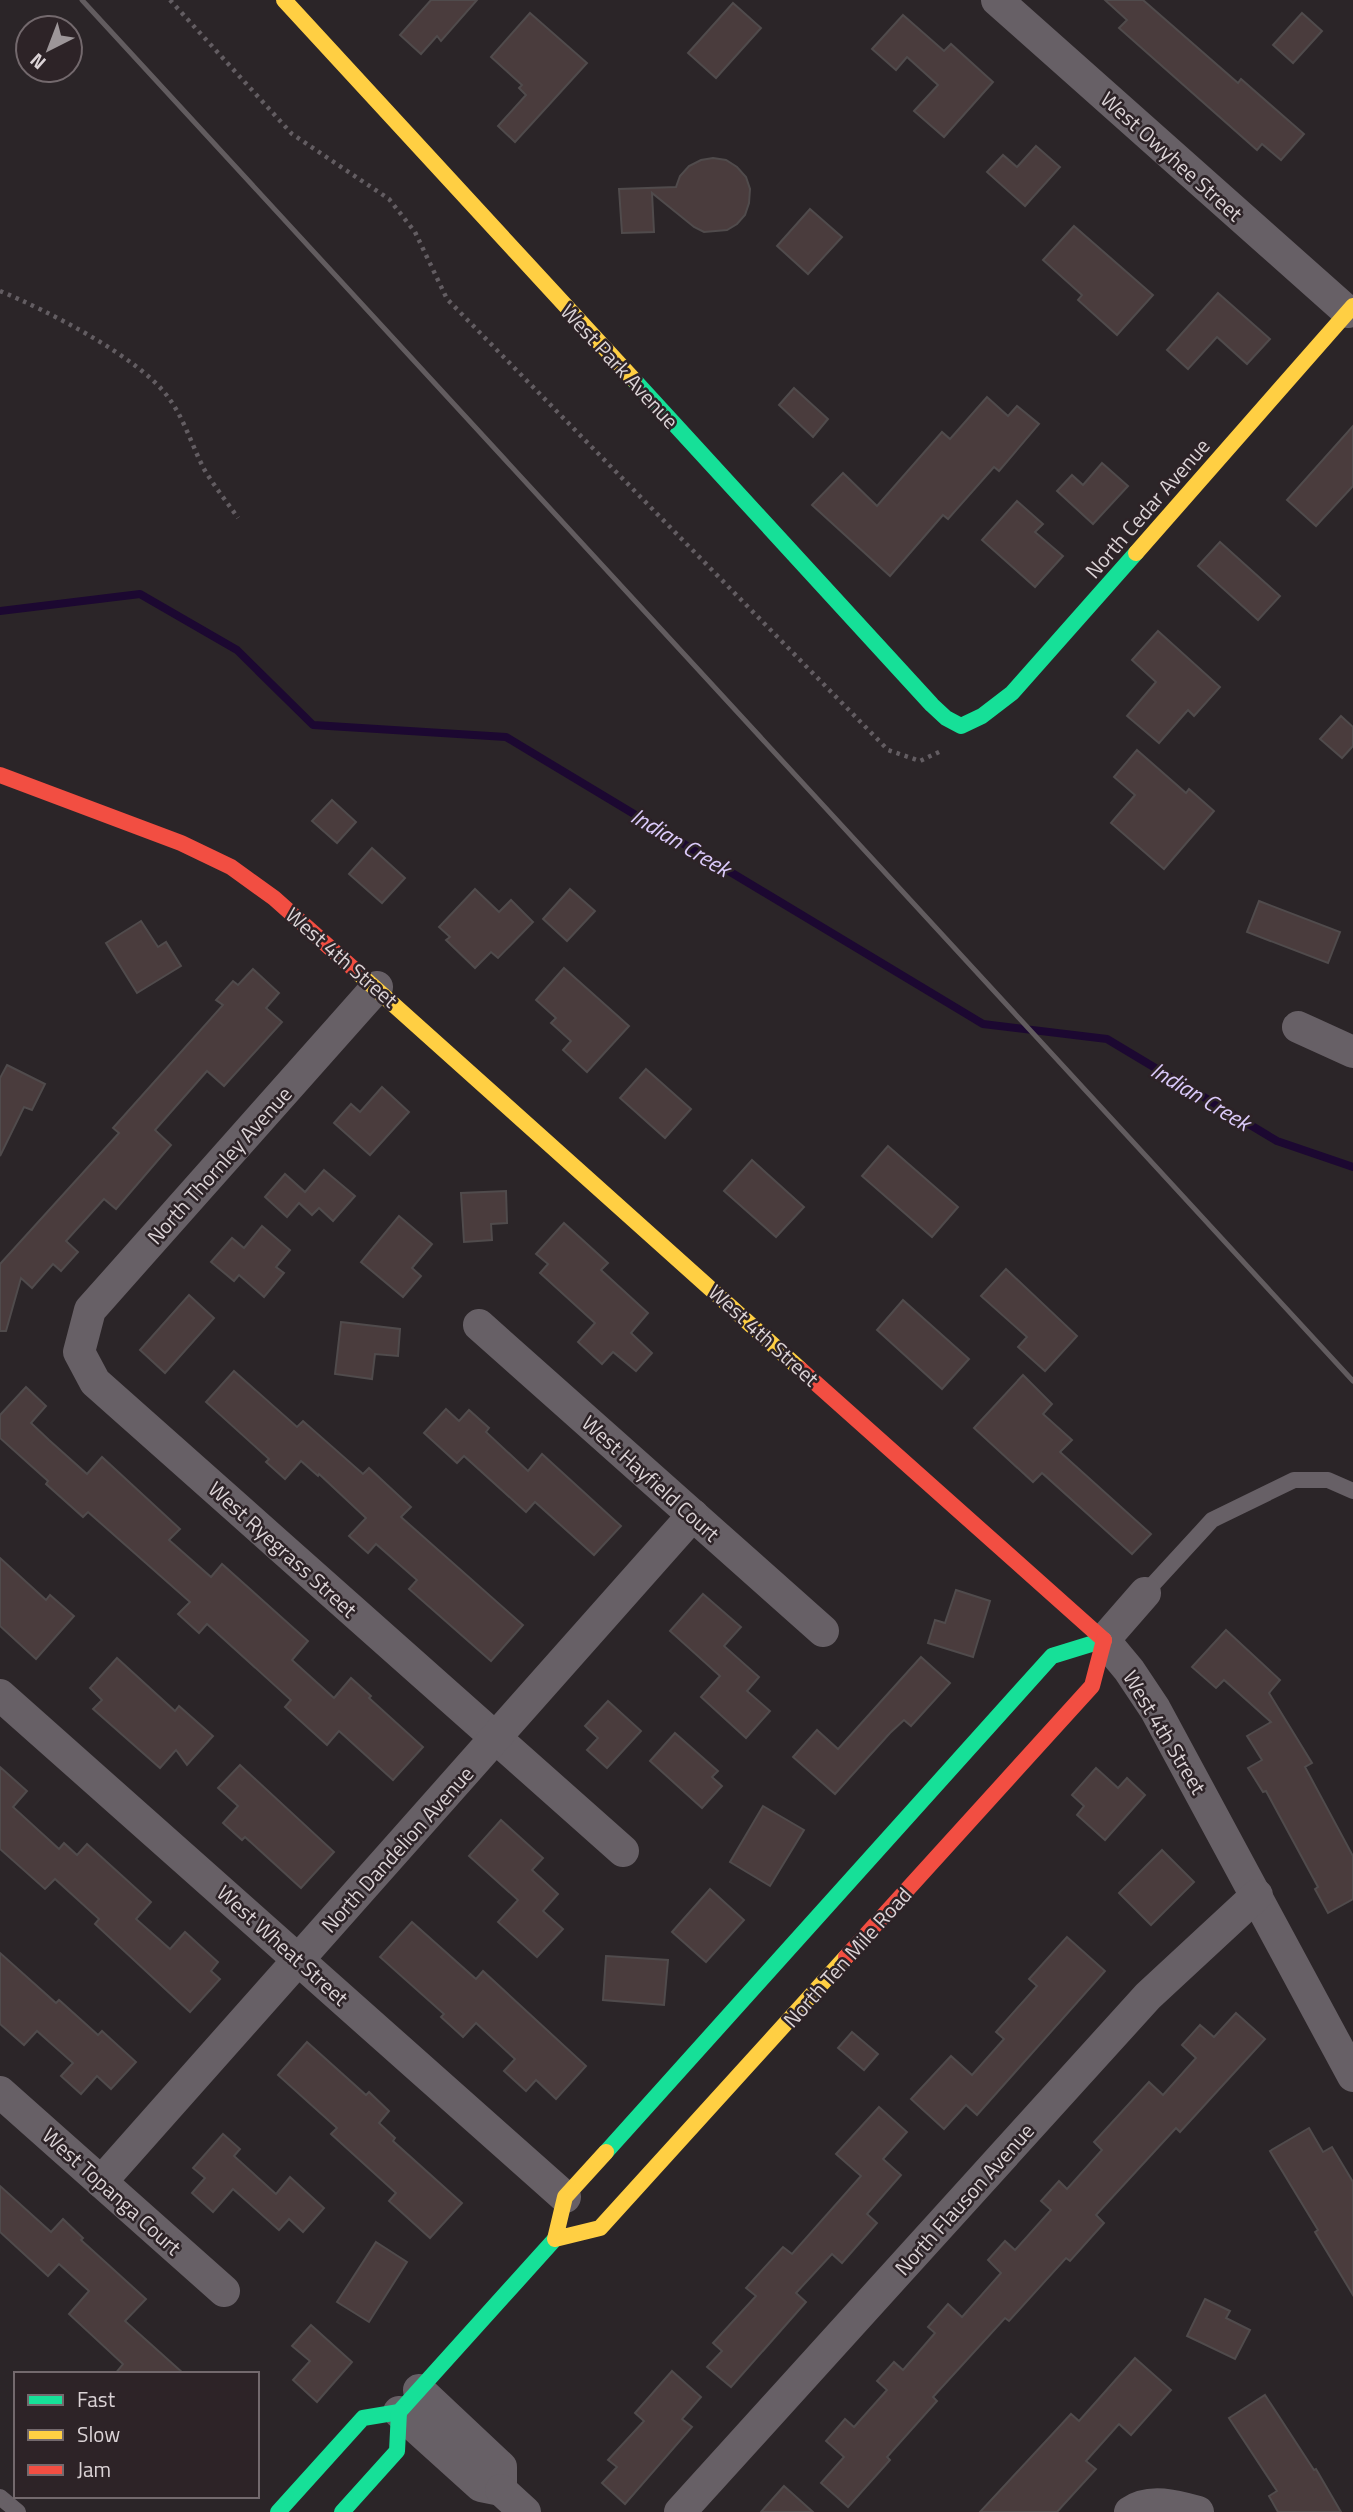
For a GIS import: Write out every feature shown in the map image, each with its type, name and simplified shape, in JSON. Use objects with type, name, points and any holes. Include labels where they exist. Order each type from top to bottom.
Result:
[{"type":"main road","name":"West Park Avenue","points":[[284,0],[932,705],[946,718],[961,726]]},
{"type":"main road","name":"North Cedar Avenue","points":[[961,726],[982,716],[1012,693],[1350,309]]},
{"type":"main road","name":"West 4th Street","points":[[0,775],[181,843],[232,867],[274,898],[377,987],[1104,1640]]},
{"type":"main road","points":[[278,2512],[363,2418],[409,2401],[555,2239],[565,2197],[1052,1656],[1104,1640]]},
{"type":"main road","name":"North Ten Mile Road","points":[[555,2239],[600,2228],[1092,1686],[1104,1640]]},
{"type":"main road","points":[[342,2512],[397,2451],[409,2401]]},
{"type":"street","name":"West Owyhee Street","points":[[997,0],[1350,309]]},
{"type":"street","name":"North Thornley Avenue","points":[[79,1352],[90,1310],[377,987]]},
{"type":"street","points":[[1298,1027],[1353,1052]]},
{"type":"street","name":"West Hayfield Court","points":[[479,1325],[823,1630]]},
{"type":"street","name":"West Ryegrass Street","points":[[79,1352],[95,1382],[623,1851]]},
{"type":"street","name":"North Dandelion Avenue","points":[[101,2182],[693,1515]]},
{"type":"street","name":"North Ten Mile Road","points":[[1104,1640],[1145,1593]]},
{"type":"street","name":"West 4th Street","points":[[1104,1640],[1129,1670],[1155,1709],[1353,2076]]},
{"type":"street","name":"West Wheat Street","points":[[0,1695],[565,2197]]},
{"type":"street","name":"North Flauson Avenue","points":[[680,2512],[1148,1996],[1257,1895]]},
{"type":"street","name":"West Topanga Court","points":[[0,2092],[224,2291]]},
{"type":"street","points":[[409,2401],[481,2486],[500,2490],[525,2512]]},
{"type":"street","points":[[1130,2512],[1135,2508],[1167,2503],[1198,2512]]},
{"type":"lane","points":[[1145,1593],[1212,1520],[1294,1480],[1328,1479],[1353,1491]]},
{"type":"lane","points":[[0,2497],[18,2512]]},
{"type":"path","points":[[170,0],[292,134],[389,198],[415,232],[447,299],[888,750],[920,761],[940,752],[961,726]]},
{"type":"path","points":[[0,291],[55,317],[126,359],[151,378],[168,397],[205,470],[238,518]]},
{"type":"building","points":[[431,0],[477,0],[441,41],[437,36],[421,54],[400,35]]},
{"type":"building","points":[[1105,0],[1143,0],[1238,83],[1241,79],[1304,134],[1281,160],[1262,144],[1257,150],[1119,28],[1127,20]]},
{"type":"building","points":[[733,3],[761,28],[716,78],[688,53]]},
{"type":"building","points":[[530,13],[587,63],[515,142],[498,126],[526,95],[519,88],[522,85],[491,57]]},
{"type":"building","points":[[1302,13],[1322,31],[1293,63],[1273,45]]},
{"type":"building","points":[[903,15],[944,51],[951,44],[993,82],[944,137],[914,111],[938,85],[907,57],[896,70],[872,49]]},
{"type":"building","points":[[1036,146],[1060,167],[1025,206],[987,172],[1003,155],[1017,167]]},
{"type":"building","points":[[713,158],[726,160],[746,177],[750,189],[749,203],[745,215],[737,224],[727,230],[704,232],[652,193],[654,232],[622,233],[619,189],[676,187],[680,176],[689,166]]},
{"type":"building","points":[[810,209],[842,237],[808,274],[777,246]]},
{"type":"building","points":[[1074,226],[1153,295],[1117,335],[1078,300],[1082,295],[1043,260]]},
{"type":"building","points":[[1218,293],[1270,339],[1247,364],[1217,337],[1188,369],[1167,350]]},
{"type":"building","points":[[794,388],[828,419],[813,437],[779,405]]},
{"type":"building","points":[[987,397],[1008,416],[1017,406],[1039,424],[999,471],[994,467],[948,519],[943,515],[890,576],[812,505],[843,473],[877,506],[942,432],[950,439]]},
{"type":"building","points":[[1353,426],[1353,486],[1316,526],[1287,500]]},
{"type":"building","points":[[1102,463],[1128,486],[1093,524],[1057,491],[1072,475],[1083,485]]},
{"type":"building","points":[[1017,501],[1043,524],[1035,532],[1063,556],[1035,587],[982,540]]},
{"type":"building","points":[[1220,542],[1280,596],[1258,620],[1198,566]]},
{"type":"building","points":[[1158,631],[1220,687],[1194,716],[1188,710],[1159,743],[1127,716],[1156,682],[1132,660]]},
{"type":"building","points":[[1341,716],[1353,727],[1353,746],[1342,758],[1320,739]]},
{"type":"building","points":[[1137,750],[1186,793],[1189,789],[1214,811],[1164,869],[1111,823],[1135,795],[1114,777]]},
{"type":"building","points":[[332,800],[356,822],[337,843],[312,821]]},
{"type":"building","points":[[372,848],[405,878],[382,903],[349,874]]},
{"type":"building","points":[[475,889],[499,912],[511,900],[533,922],[498,958],[491,952],[475,968],[446,940],[450,937],[439,927]]},
{"type":"building","points":[[570,889],[595,911],[567,941],[543,919]]},
{"type":"building","points":[[1259,901],[1340,932],[1328,963],[1247,932]]},
{"type":"building","points":[[141,921],[158,947],[166,942],[181,966],[137,993],[106,943]]},
{"type":"building","points":[[564,968],[629,1026],[587,1072],[563,1050],[571,1041],[551,1023],[556,1018],[536,1000]]},
{"type":"building","points":[[253,969],[279,993],[266,1008],[282,1022],[224,1086],[207,1071],[155,1130],[171,1145],[116,1209],[104,1199],[66,1241],[78,1252],[61,1271],[53,1264],[32,1288],[21,1278],[6,1331],[0,1331],[0,1264],[119,1133],[113,1128],[223,1005],[216,1000],[233,981],[238,985]]},
{"type":"building","points":[[7,1065],[45,1084],[32,1110],[24,1107],[0,1156],[0,1078]]},
{"type":"building","points":[[646,1069],[691,1109],[665,1138],[620,1098]]},
{"type":"building","points":[[382,1087],[409,1112],[370,1155],[334,1123],[351,1104],[360,1112]]},
{"type":"building","points":[[888,1146],[958,1207],[932,1237],[862,1176]]},
{"type":"building","points":[[752,1160],[804,1207],[776,1237],[724,1191]]},
{"type":"building","points":[[324,1170],[355,1196],[333,1221],[319,1208],[312,1215],[299,1203],[287,1217],[265,1197],[285,1174],[305,1192]]},
{"type":"building","points":[[506,1191],[507,1223],[491,1224],[492,1240],[464,1242],[461,1193]]},
{"type":"building","points":[[399,1216],[432,1244],[412,1268],[421,1276],[403,1297],[361,1262]]},
{"type":"building","points":[[564,1223],[608,1263],[601,1270],[648,1313],[631,1333],[652,1353],[636,1371],[613,1352],[602,1364],[578,1342],[595,1323],[540,1273],[548,1264],[536,1254]]},
{"type":"building","points":[[262,1226],[290,1250],[276,1267],[284,1273],[264,1297],[239,1275],[234,1281],[211,1262],[232,1238],[244,1248]]},
{"type":"building","points":[[1006,1269],[1077,1336],[1045,1371],[1018,1347],[1027,1337],[981,1296]]},
{"type":"building","points":[[189,1295],[214,1318],[165,1373],[140,1350]]},
{"type":"building","points":[[903,1300],[969,1359],[942,1389],[877,1330]]},
{"type":"building","points":[[341,1322],[400,1329],[398,1356],[375,1354],[372,1379],[335,1374]]},
{"type":"building","points":[[234,1371],[297,1427],[303,1421],[363,1474],[369,1468],[411,1507],[401,1517],[523,1625],[491,1661],[409,1589],[417,1580],[376,1544],[368,1553],[349,1536],[366,1518],[319,1474],[318,1476],[301,1461],[285,1479],[266,1462],[269,1459],[206,1402]]},
{"type":"building","points":[[1023,1375],[1052,1404],[1043,1414],[1072,1440],[1060,1452],[1151,1534],[1132,1554],[1042,1473],[1033,1482],[974,1428]]},
{"type":"building","points":[[26,1387],[46,1406],[31,1423],[49,1440],[87,1474],[102,1457],[180,1529],[169,1540],[211,1577],[222,1564],[308,1641],[292,1660],[334,1698],[351,1678],[423,1747],[393,1780],[339,1731],[327,1745],[285,1707],[291,1700],[207,1624],[199,1633],[178,1614],[190,1602],[88,1512],[83,1517],[0,1438],[0,1415]]},
{"type":"building","points":[[446,1409],[459,1421],[469,1410],[489,1428],[486,1432],[528,1471],[542,1454],[621,1526],[594,1555],[535,1502],[526,1512],[464,1456],[457,1463],[424,1433]]},
{"type":"building","points":[[0,1558],[46,1600],[50,1595],[74,1616],[36,1659],[0,1626]]},
{"type":"building","points":[[956,1590],[990,1601],[973,1657],[928,1643],[935,1620],[945,1623]]},
{"type":"building","points":[[703,1594],[741,1627],[724,1646],[759,1677],[747,1691],[770,1711],[746,1738],[701,1697],[720,1676],[670,1631]]},
{"type":"building","points":[[1226,1630],[1280,1680],[1269,1693],[1312,1763],[1305,1767],[1353,1856],[1353,1899],[1328,1913],[1315,1889],[1318,1887],[1266,1791],[1263,1792],[1248,1768],[1262,1760],[1247,1736],[1271,1722],[1224,1680],[1216,1688],[1192,1667]]},
{"type":"building","points":[[921,1657],[950,1683],[911,1726],[904,1720],[890,1733],[835,1794],[793,1757],[817,1730],[838,1749]]},
{"type":"building","points":[[117,1658],[175,1711],[179,1706],[213,1736],[187,1765],[176,1750],[160,1768],[93,1709],[102,1700],[90,1688]]},
{"type":"building","points":[[608,1701],[641,1731],[607,1768],[587,1750],[598,1738],[585,1726]]},
{"type":"building","points":[[675,1733],[718,1771],[712,1777],[722,1786],[702,1808],[650,1761]]},
{"type":"building","points":[[240,1765],[334,1852],[301,1888],[245,1837],[242,1840],[223,1823],[238,1806],[218,1788]]},
{"type":"building","points":[[0,1767],[27,1791],[13,1807],[59,1849],[64,1843],[77,1855],[87,1844],[151,1902],[136,1919],[170,1949],[185,1932],[218,1962],[211,1971],[220,1979],[190,2012],[95,1924],[99,1919],[55,1879],[45,1889],[0,1849]]},
{"type":"building","points":[[1096,1768],[1118,1788],[1127,1778],[1145,1795],[1105,1840],[1077,1815],[1084,1806],[1072,1795]]},
{"type":"building","points":[[763,1806],[804,1830],[770,1886],[730,1862]]},
{"type":"building","points":[[501,1820],[543,1858],[532,1870],[558,1894],[543,1911],[563,1929],[537,1957],[498,1922],[518,1900],[469,1856]]},
{"type":"building","points":[[1162,1850],[1194,1882],[1151,1925],[1119,1893]]},
{"type":"building","points":[[710,1889],[744,1920],[706,1962],[672,1932]]},
{"type":"building","points":[[412,1922],[476,1979],[483,1971],[586,2066],[556,2099],[536,2080],[526,2091],[504,2071],[515,2059],[476,2023],[463,2037],[441,2017],[444,2014],[380,1957]]},
{"type":"building","points":[[1067,1937],[1105,1971],[977,2115],[966,2105],[944,2129],[911,2099],[951,2056],[972,2075],[1004,2039],[996,2032],[1037,1986],[1029,1979]]},
{"type":"building","points":[[0,1953],[56,2003],[59,2000],[98,2035],[102,2031],[136,2062],[111,2089],[97,2076],[81,2094],[61,2076],[73,2063],[37,2031],[24,2045],[0,2024]]},
{"type":"building","points":[[606,1956],[668,1960],[664,2005],[603,2000]]},
{"type":"building","points":[[1236,2013],[1265,2039],[1180,2132],[1176,2128],[1096,2215],[1104,2223],[1070,2261],[1066,2258],[1009,2321],[1005,2318],[933,2397],[937,2401],[887,2457],[890,2460],[848,2507],[821,2483],[844,2457],[826,2441],[845,2419],[854,2427],[887,2390],[877,2381],[894,2362],[903,2370],[935,2333],[928,2327],[948,2304],[962,2317],[1001,2273],[988,2260],[1005,2241],[1015,2250],[1051,2210],[1041,2201],[1059,2181],[1067,2189],[1102,2150],[1094,2142],[1149,2082],[1163,2095],[1196,2058],[1182,2045],[1200,2025],[1214,2037]]},
{"type":"building","points":[[852,2032],[878,2054],[864,2070],[838,2048]]},
{"type":"building","points":[[307,2042],[366,2095],[369,2092],[389,2111],[379,2123],[395,2138],[393,2141],[462,2203],[430,2238],[389,2201],[396,2193],[331,2134],[337,2128],[278,2075]]},
{"type":"building","points":[[879,2107],[907,2132],[883,2159],[901,2175],[867,2214],[877,2223],[842,2263],[832,2254],[796,2293],[806,2302],[731,2387],[707,2367],[722,2351],[713,2343],[756,2296],[746,2288],[783,2247],[792,2254],[861,2176],[836,2154]]},
{"type":"building","points":[[1309,2128],[1323,2152],[1332,2147],[1353,2182],[1353,2295],[1315,2232],[1318,2230],[1270,2151]]},
{"type":"building","points":[[223,2134],[240,2149],[234,2156],[276,2194],[290,2177],[324,2208],[303,2232],[289,2219],[279,2230],[233,2189],[213,2212],[192,2193],[205,2178],[193,2168]]},
{"type":"building","points":[[0,2186],[51,2232],[63,2219],[83,2238],[81,2240],[146,2299],[125,2321],[182,2372],[117,2372],[123,2364],[69,2314],[89,2291],[59,2264],[48,2276],[0,2232]]},
{"type":"building","points":[[376,2242],[407,2262],[369,2322],[337,2302]]},
{"type":"building","points":[[1205,2299],[1230,2311],[1226,2318],[1250,2330],[1235,2359],[1187,2336]]},
{"type":"building","points":[[311,2325],[352,2362],[317,2402],[293,2380],[310,2361],[292,2346]]},
{"type":"building","points":[[1135,2358],[1171,2390],[1131,2435],[1119,2424],[1086,2461],[1096,2469],[1057,2512],[980,2512],[1071,2414],[1079,2421]]},
{"type":"building","points":[[672,2371],[701,2397],[682,2419],[692,2427],[625,2504],[602,2483],[617,2467],[608,2460],[644,2421],[635,2413]]},
{"type":"building","points":[[1265,2395],[1314,2470],[1316,2469],[1341,2512],[1278,2512],[1269,2496],[1277,2491],[1229,2418]]},
{"type":"building","points":[[784,2486],[813,2512],[761,2512]]},
{"type":"waterway","name":"Indian Creek","points":[[0,611],[140,594],[237,650],[313,725],[506,737],[983,1024],[1107,1039],[1277,1141],[1353,1167]]},
{"type":"railway","points":[[82,0],[1353,1381]]},
{"type":"traffic: fast","points":[[634,380],[932,705],[946,718],[961,726],[982,716],[1012,693],[1136,553]]},
{"type":"traffic: fast","points":[[606,2152],[1052,1656],[1104,1640]]},
{"type":"traffic: fast","points":[[278,2512],[363,2418],[399,2412],[555,2239]]},
{"type":"traffic: fast","points":[[342,2512],[397,2451],[399,2412]]},
{"type":"traffic: slow","points":[[284,0],[634,380]]},
{"type":"traffic: slow","points":[[1136,553],[1353,306]]},
{"type":"traffic: slow","points":[[356,971],[800,1369]]},
{"type":"traffic: slow","points":[[606,2152],[565,2197],[555,2239],[600,2228],[846,1957]]},
{"type":"traffic: jam","points":[[0,775],[181,843],[231,867],[274,898],[356,971]]},
{"type":"traffic: jam","points":[[800,1369],[1104,1640]]},
{"type":"traffic: jam","points":[[846,1957],[1092,1686],[1104,1640]]}]
